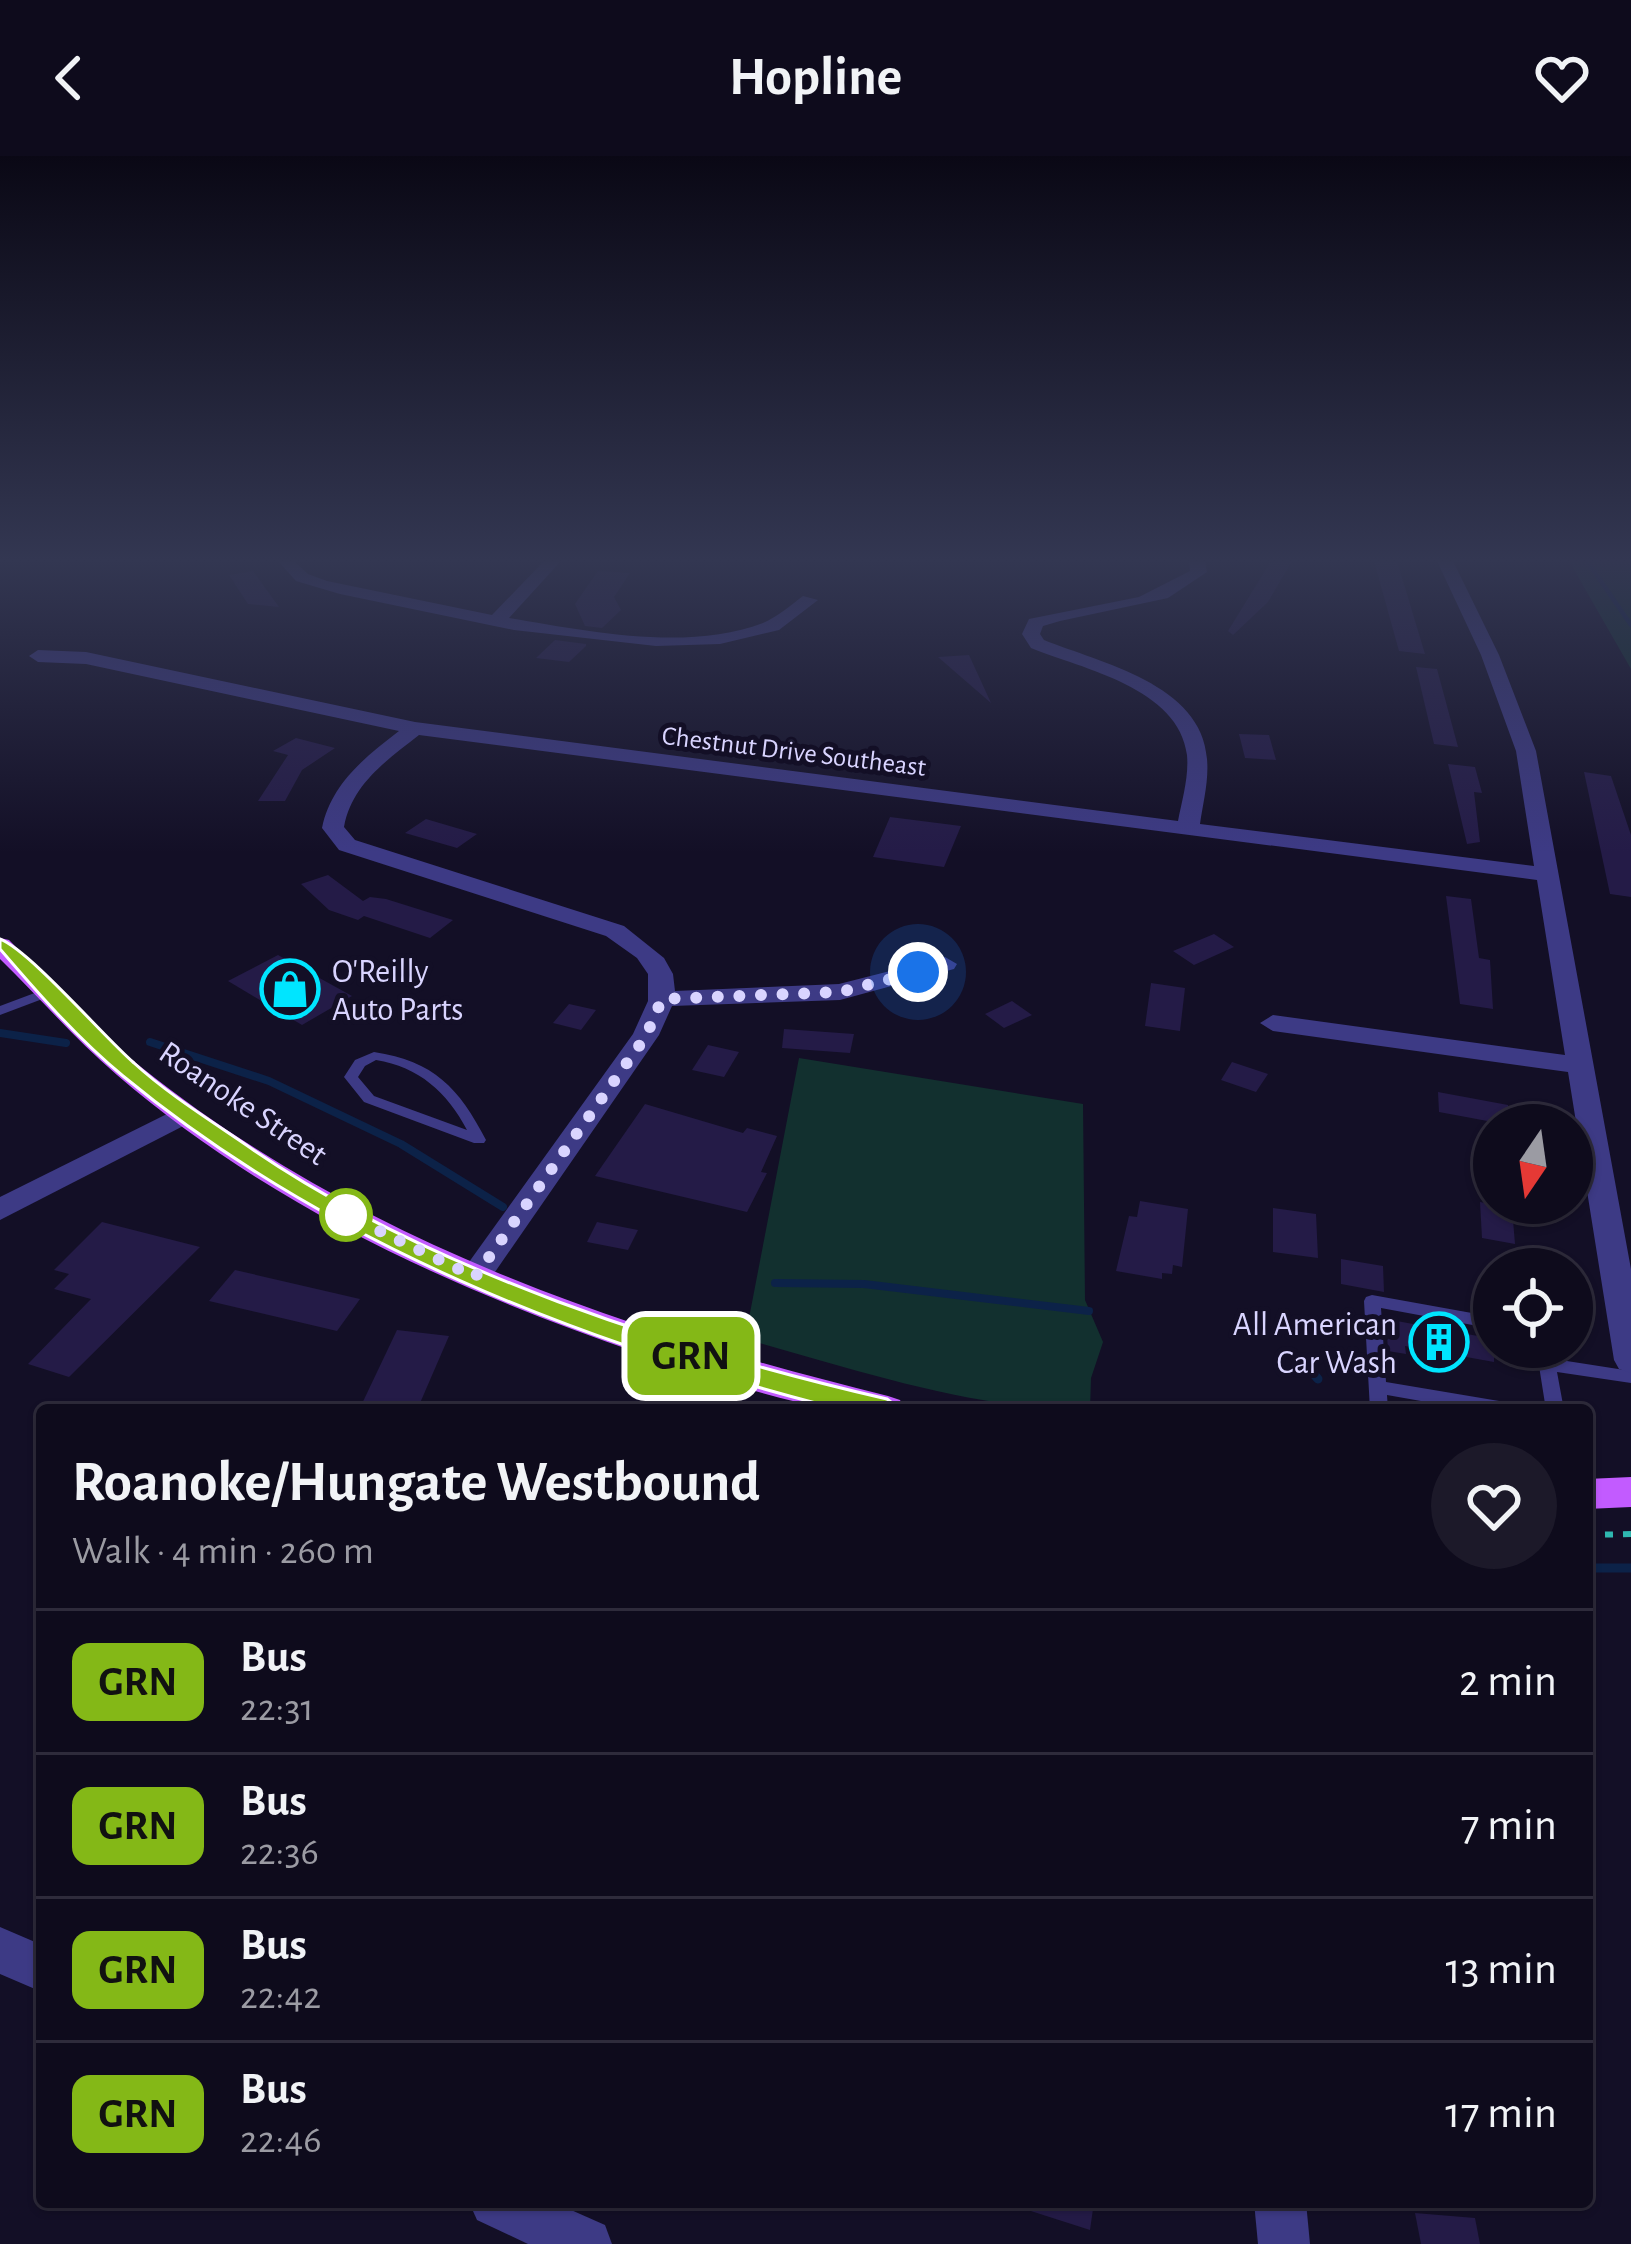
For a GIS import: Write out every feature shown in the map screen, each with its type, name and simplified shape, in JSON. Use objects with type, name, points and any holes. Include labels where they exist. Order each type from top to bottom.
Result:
[{"type":"main road","name":"Roanoke Street","points":[[0,945],[129,1070],[185,1114],[334,1209],[475,1277],[570,1316],[778,1384],[863,1404]]},
{"type":"main road","points":[[1593,1493],[1631,1492]]},
{"type":"street","name":"Chestnut Drive Southeast","points":[[88,658],[415,728],[1548,875]]},
{"type":"street","points":[[1073,658],[1133,682],[1185,722],[1195,738],[1198,757],[1188,828]]},
{"type":"street","points":[[1489,658],[1526,752],[1631,1360]]},
{"type":"street","points":[[415,728],[353,783],[334,809],[333,829],[347,845],[615,931],[644,948],[660,966],[662,999],[646,1036],[475,1277]]},
{"type":"street","points":[[662,999],[840,992],[944,964]]},
{"type":"street","points":[[1273,1023],[1582,1066]]},
{"type":"street","points":[[0,1210],[185,1114]]},
{"type":"street","points":[[0,1950],[36,1966]]},
{"type":"street","points":[[508,2208],[586,2244]]},
{"type":"street","points":[[1281,2208],[1284,2244]]},
{"type":"lane","points":[[0,1011],[48,992]]},
{"type":"lane","points":[[374,1057],[412,1064],[442,1082],[459,1100],[479,1140],[369,1099],[351,1077],[360,1063],[374,1057]]},
{"type":"lane","points":[[1378,1404],[1372,1301],[1473,1319]]},
{"type":"lane","points":[[1548,1368],[1554,1404]]},
{"type":"lane","points":[[1593,1368],[1631,1377]]},
{"type":"lane","points":[[1377,1387],[1476,1404]]},
{"type":"path","points":[[1593,1535],[1631,1534]]},
{"type":"green space","points":[[799,1058],[1083,1104],[1085,1300],[1103,1342],[1091,1378],[1090,1404],[1012,1404],[959,1396],[745,1339]]},
{"type":"building","points":[[940,658],[971,658],[991,703]]},
{"type":"building","points":[[1416,667],[1437,669],[1458,747],[1434,744]]},
{"type":"building","points":[[1239,734],[1269,735],[1276,760],[1245,758]]},
{"type":"building","points":[[296,738],[335,748],[302,770],[285,801],[258,801],[288,755],[273,751]]},
{"type":"building","points":[[1448,764],[1475,767],[1482,793],[1474,792],[1480,842],[1467,844]]},
{"type":"building","points":[[1584,772],[1611,776],[1631,835],[1631,897],[1610,894]]},
{"type":"building","points":[[890,817],[961,826],[944,867],[873,857]]},
{"type":"building","points":[[426,819],[477,834],[457,848],[405,833]]},
{"type":"building","points":[[328,875],[363,901],[386,899],[453,920],[430,938],[329,910],[301,884]]},
{"type":"building","points":[[1446,896],[1471,899],[1479,958],[1490,960],[1493,1009],[1460,1004]]},
{"type":"building","points":[[1214,934],[1234,947],[1194,965],[1173,951]]},
{"type":"building","name":"O'Reilly Auto Parts","points":[[278,955],[352,996],[302,1025],[228,981]]},
{"type":"building","points":[[1151,983],[1185,988],[1180,1031],[1145,1026]]},
{"type":"building","points":[[1012,1001],[1032,1015],[1004,1028],[985,1014]]},
{"type":"building","points":[[569,1004],[596,1010],[581,1030],[553,1023]]},
{"type":"building","points":[[784,1029],[854,1034],[850,1053],[782,1048]]},
{"type":"building","points":[[708,1045],[739,1052],[724,1077],[692,1070]]},
{"type":"building","points":[[1232,1062],[1268,1074],[1256,1092],[1221,1080]]},
{"type":"building","points":[[1438,1092],[1503,1104],[1473,1104],[1473,1118],[1439,1112]]},
{"type":"building","points":[[645,1104],[743,1133],[747,1128],[777,1136],[761,1172],[767,1173],[747,1212],[595,1176]]},
{"type":"building","points":[[1140,1201],[1188,1209],[1182,1267],[1173,1265],[1172,1274],[1162,1273],[1162,1279],[1116,1271],[1129,1216],[1137,1217]]},
{"type":"building","points":[[1273,1208],[1316,1214],[1318,1258],[1273,1252]]},
{"type":"building","points":[[102,1222],[200,1247],[69,1377],[28,1364],[91,1299],[54,1289],[69,1274],[54,1270]]},
{"type":"building","points":[[597,1222],[638,1230],[628,1250],[587,1242]]},
{"type":"building","points":[[1481,1224],[1513,1224],[1515,1244],[1482,1238]]},
{"type":"building","points":[[1341,1259],[1383,1266],[1384,1292],[1341,1284]]},
{"type":"building","points":[[235,1270],[360,1299],[337,1331],[209,1301]]},
{"type":"building","name":"All American Car Wash","points":[[1386,1319],[1473,1335],[1473,1358],[1405,1346],[1406,1354],[1388,1351]]},
{"type":"building","points":[[397,1330],[449,1336],[420,1404],[362,1404]]},
{"type":"building","points":[[1021,2208],[1093,2208],[1090,2230]]},
{"type":"building","points":[[1415,2213],[1475,2218],[1480,2244],[1421,2244]]},
{"type":"waterway","points":[[0,1033],[66,1043]]},
{"type":"waterway","points":[[150,1042],[269,1081],[401,1144],[503,1207]]},
{"type":"waterway","points":[[775,1283],[864,1284],[1089,1311]]},
{"type":"waterway","points":[[1305,1364],[1318,1379]]},
{"type":"waterway","points":[[1593,1568],[1631,1568]]},
{"type":"bus line","name":"GRN","points":[[0,945],[129,1070],[247,1157],[334,1209],[475,1277],[570,1316],[778,1384],[862,1404]]},
{"type":"place","name":"O'Reilly Auto Parts","points":[[290,989]]},
{"type":"place","name":"All American Car Wash","points":[[1439,1342]]},
{"type":"route","points":[[346,1215],[334,1209],[475,1277],[646,1036],[662,999],[840,992],[918,972]]}]
